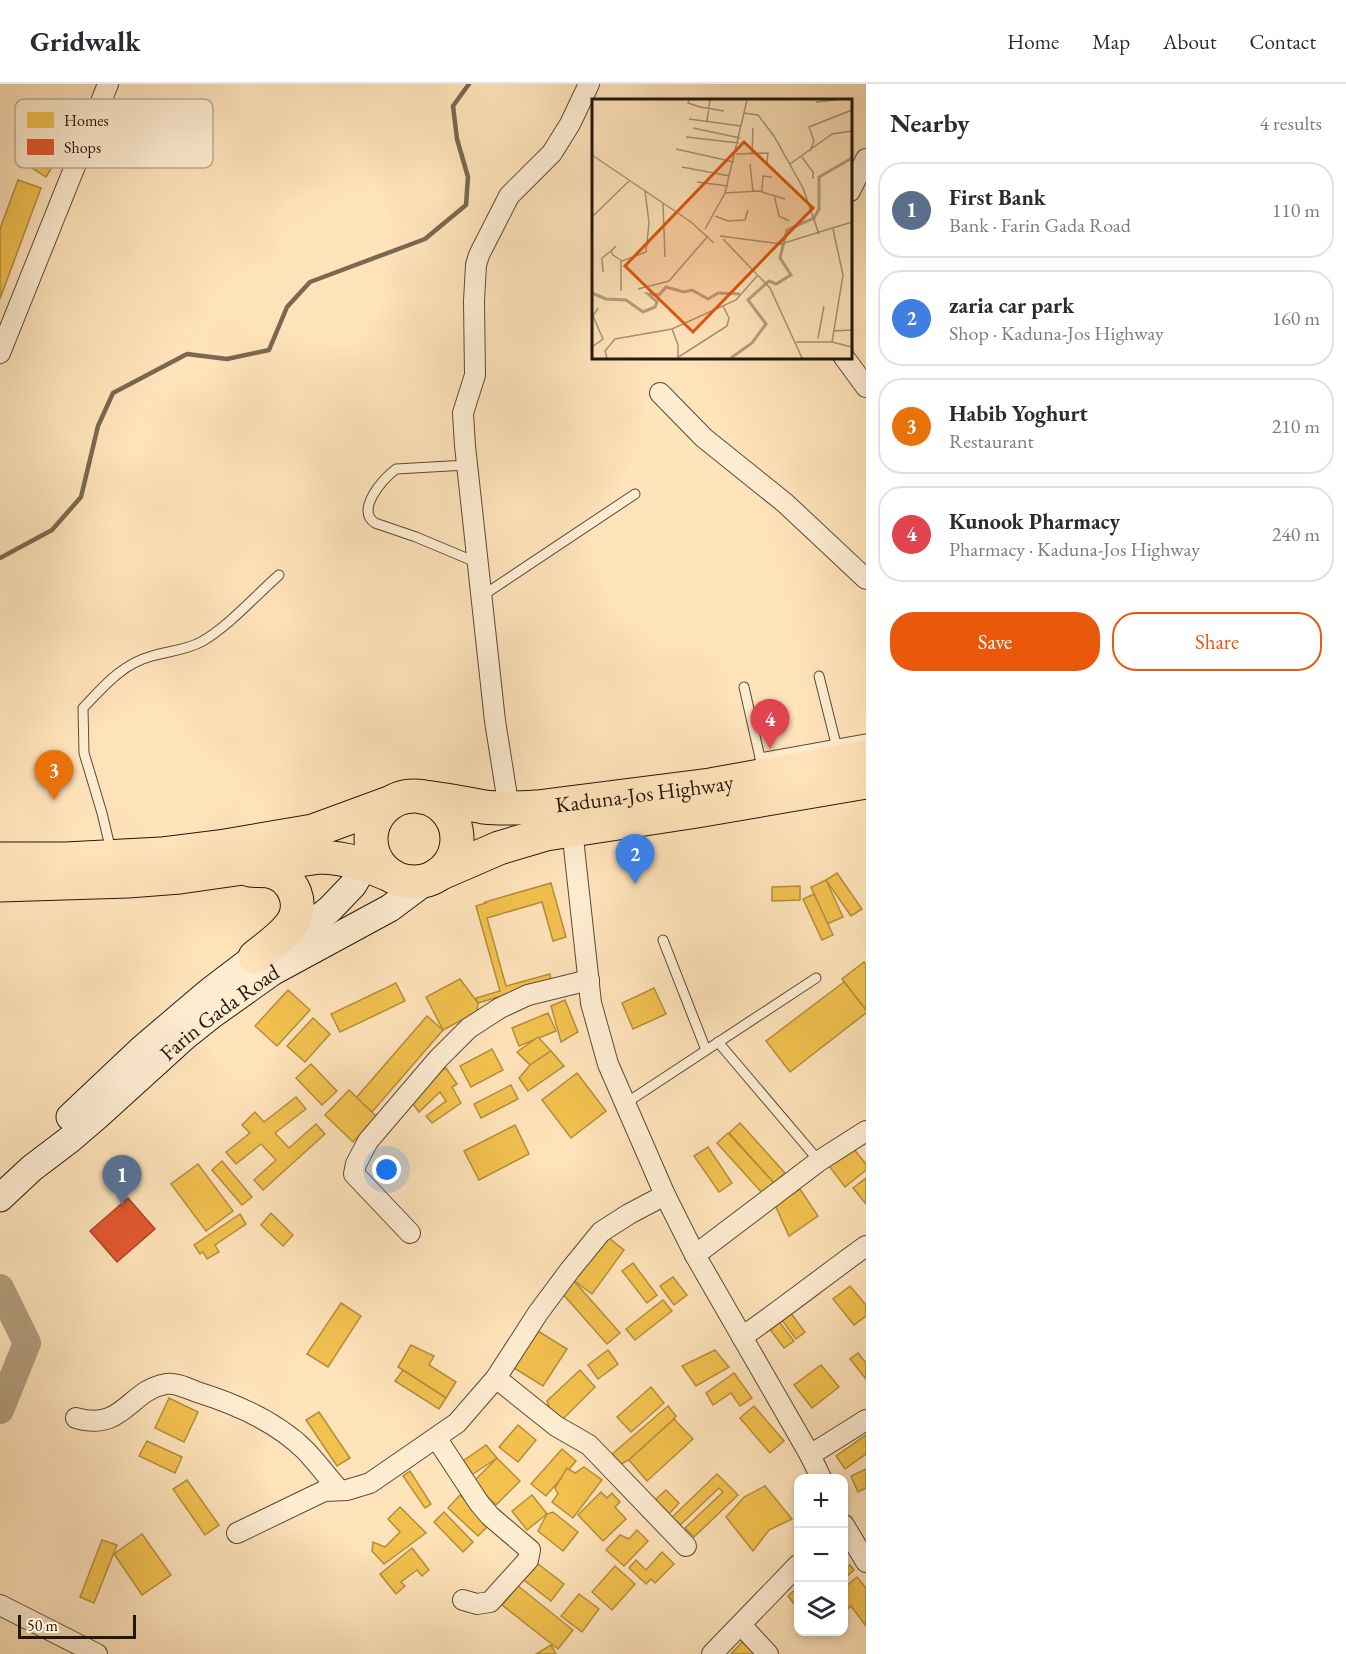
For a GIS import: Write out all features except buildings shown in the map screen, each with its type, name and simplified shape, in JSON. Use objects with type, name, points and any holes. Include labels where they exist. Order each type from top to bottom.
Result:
[{"type":"highway","name":"Kaduna-Jos Highway","points":[[407,799],[509,809],[537,807],[762,767],[866,757]]},
{"type":"highway","name":"Kaduna-Jos Highway","points":[[432,878],[499,848],[572,829],[697,811],[866,782]]},
{"type":"highway","points":[[376,860],[373,826],[380,813],[407,799]]},
{"type":"highway","points":[[0,859],[161,854],[280,837],[313,831],[407,799],[433,801],[445,809],[454,822],[457,833],[454,856],[432,878],[410,882],[396,879],[376,860],[320,857],[233,870],[128,881],[0,885]]},
{"type":"highway","points":[[233,870],[270,871],[279,875],[295,891],[298,899],[296,917],[291,925],[255,957]]},
{"type":"main road","name":"Farin Gada Road","points":[[32,1168],[64,1123],[109,1078],[255,957],[314,922],[330,909],[376,860]]},
{"type":"main road","name":"Farin Gada Road","points":[[0,1198],[32,1168],[97,1116],[184,1037],[243,992],[301,955],[390,908],[432,878]]},
{"type":"street","points":[[102,99],[108,84]]},
{"type":"street","points":[[509,809],[495,722],[463,413],[475,375],[476,265],[509,196],[552,153],[570,124],[588,84]]},
{"type":"street","points":[[851,187],[866,159]]},
{"type":"street","points":[[0,353],[74,168]]},
{"type":"street","points":[[845,358],[866,387]]},
{"type":"street","points":[[660,393],[704,438],[785,503],[866,579]]},
{"type":"street","points":[[572,829],[591,1003],[608,1064],[665,1196],[695,1255],[819,1474]]},
{"type":"street","points":[[410,1233],[354,1174],[356,1164],[368,1142],[438,1059],[469,1028],[500,1008],[528,995],[589,980]]},
{"type":"street","points":[[695,1255],[819,1161],[866,1131]]},
{"type":"street","points":[[237,1533],[324,1491],[370,1483],[457,1423],[496,1378],[544,1304],[602,1232],[629,1214],[665,1196]]},
{"type":"street","points":[[742,1338],[866,1246]]},
{"type":"street","points":[[496,1378],[556,1426],[589,1445],[686,1546]]},
{"type":"street","points":[[76,1418],[90,1422],[111,1419],[152,1389],[168,1383],[212,1396],[268,1421],[305,1450],[339,1490]]},
{"type":"street","points":[[810,1455],[866,1420]]},
{"type":"street","points":[[436,1438],[479,1503],[530,1550],[528,1560],[489,1602],[477,1604],[463,1600]]},
{"type":"street","points":[[845,1528],[866,1562]]},
{"type":"street","points":[[712,1654],[794,1569]]},
{"type":"street","points":[[0,1605],[97,1654]]},
{"type":"street","points":[[741,1625],[768,1654]]},
{"type":"lane","points":[[467,465],[396,469],[371,498],[368,513],[375,523],[478,563]]},
{"type":"lane","points":[[482,597],[635,494]]},
{"type":"lane","points":[[112,856],[84,753],[83,708],[115,674],[137,661],[201,642],[217,631],[279,575]]},
{"type":"lane","points":[[819,676],[836,744]]},
{"type":"lane","points":[[744,687],[762,767],[836,744],[866,739]]},
{"type":"lane","points":[[663,940],[706,1050]]},
{"type":"lane","points":[[626,1103],[816,978]]},
{"type":"lane","points":[[718,1042],[819,1161]]},
{"type":"waterway","points":[[0,558],[52,530],[81,497],[98,426],[113,393],[187,354],[227,359],[269,350],[287,307],[310,282],[425,239],[466,205],[468,177],[457,139],[453,106],[469,84]]},
{"type":"waterway","points":[[0,1288],[27,1343],[0,1410]]},
{"type":"place","name":"Kunook Pharmacy","points":[[770,749]]},
{"type":"place","name":"Habib Yoghurt","points":[[54,800]]},
{"type":"place","name":"zaria car park","points":[[635,884]]},
{"type":"place","name":"First Bank","points":[[122,1205]]}]
